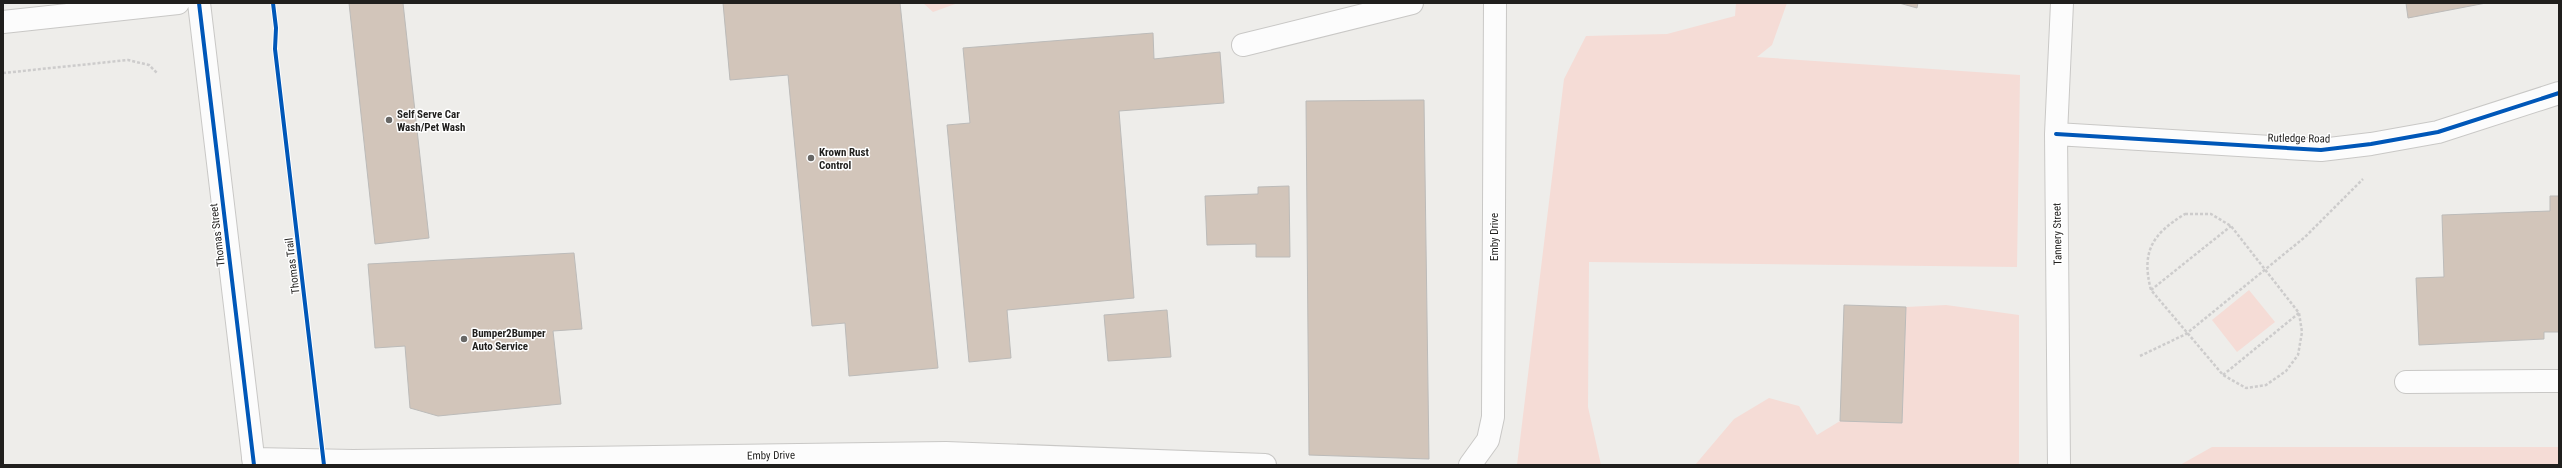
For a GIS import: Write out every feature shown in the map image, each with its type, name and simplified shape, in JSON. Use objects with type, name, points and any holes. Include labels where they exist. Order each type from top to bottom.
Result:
[{"type":"street","points":[[3,22],[178,3]]},
{"type":"street","name":"Thomas Street","points":[[198,3],[254,462]]},
{"type":"street","points":[[1244,45],[1412,3]]},
{"type":"street","name":"Emby Drive","points":[[1470,465],[1488,440],[1493,417],[1495,3]]},
{"type":"street","name":"Tannery Street","points":[[2059,465],[2056,134],[2062,3]]},
{"type":"street","name":"Rutledge Road","points":[[2056,134],[2321,150],[2371,144],[2438,132],[2559,93]]},
{"type":"street","points":[[2406,382],[2559,381]]},
{"type":"street","name":"Emby Drive","points":[[254,462],[946,453],[1265,465]]},
{"type":"path","points":[[3,73],[128,60],[149,65],[157,73]]},
{"type":"path","points":[[2140,356],[2186,334],[2305,237],[2364,177]]},
{"type":"path","points":[[2185,214],[2211,214],[2231,226],[2265,270],[2299,314],[2302,332],[2298,355],[2286,371],[2266,385],[2246,388],[2223,375],[2186,334],[2151,290],[2146,273],[2150,245],[2166,226],[2185,214]]},
{"type":"path","points":[[2151,290],[2231,226]]},
{"type":"path","points":[[2223,375],[2299,314]]},
{"type":"shaded area","points":[[923,3],[958,3],[933,12]]},
{"type":"shaded area","points":[[1736,3],[1787,3],[1772,45],[1757,57],[2020,75],[2017,267],[1589,262],[1588,407],[1601,465],[1517,465],[1564,79],[1586,36],[1667,34],[1735,16]]},
{"type":"shaded area","points":[[2249,290],[2275,322],[2237,352],[2212,320]]},
{"type":"shaded area","points":[[1946,305],[2019,315],[2019,465],[1695,465],[1734,419],[1769,398],[1799,406],[1817,435],[1840,421],[1902,423],[1906,307]]},
{"type":"shaded area","points":[[2212,447],[2559,447],[2559,465],[2180,465]]},
{"type":"building","name":"Self Serve Car Wash/Pet Wash","points":[[349,3],[403,3],[429,238],[375,244]]},
{"type":"building","points":[[723,3],[900,3],[938,368],[849,376],[845,323],[812,326],[788,75],[730,80]]},
{"type":"building","points":[[1899,3],[1918,3],[1917,8]]},
{"type":"building","points":[[2406,3],[2486,3],[2408,18]]},
{"type":"building","points":[[1153,33],[1154,59],[1220,52],[1224,103],[1119,111],[1134,298],[1007,310],[1011,358],[969,362],[947,125],[970,123],[963,48]]},
{"type":"building","points":[[1424,100],[1429,459],[1309,455],[1306,101]]},
{"type":"building","points":[[1289,186],[1290,257],[1256,257],[1256,244],[1207,245],[1205,196],[1258,194],[1258,187]]},
{"type":"building","points":[[2550,196],[2559,196],[2559,332],[2544,332],[2544,339],[2419,345],[2416,278],[2444,277],[2442,215],[2550,211]]},
{"type":"building","name":"Bumper2Bumper Auto Service","points":[[574,253],[582,329],[553,331],[561,404],[438,416],[410,408],[405,346],[375,348],[368,264]]},
{"type":"building","points":[[1844,305],[1906,307],[1902,423],[1840,421]]},
{"type":"building","points":[[1167,310],[1171,357],[1108,361],[1104,315]]},
{"type":"cycle path","points":[[199,3],[254,465]]},
{"type":"cycle path","name":"Thomas Trail","points":[[273,3],[276,28],[275,49],[324,465]]},
{"type":"cycle path","points":[[2056,134],[2321,150],[2371,144],[2438,132],[2559,93]]},
{"type":"place","name":"Self Serve Car Wash/Pet Wash","points":[[389,120]]},
{"type":"place","name":"Krown Rust Control","points":[[811,158]]},
{"type":"place","name":"Bumper2Bumper Auto Service","points":[[464,339]]}]
